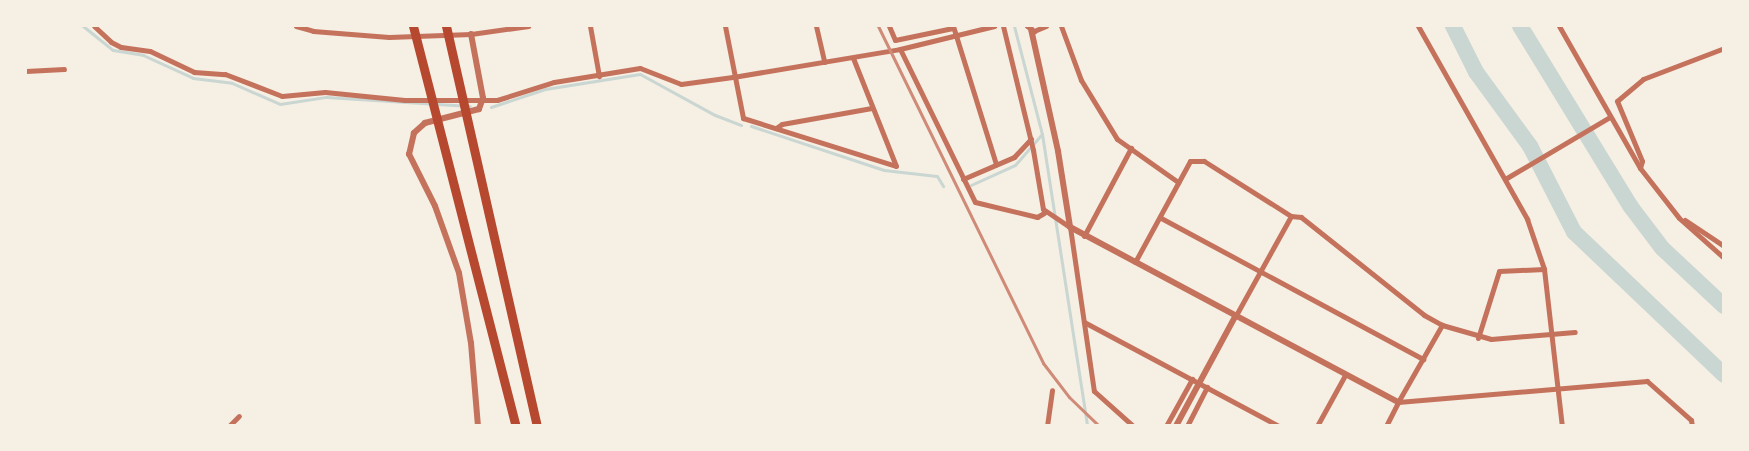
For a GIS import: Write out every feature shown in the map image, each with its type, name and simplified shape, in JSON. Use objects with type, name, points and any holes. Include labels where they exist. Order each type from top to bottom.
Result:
[{"type":"highway","points":[[413,26],[516,426]]},
{"type":"highway","points":[[446,26],[474,158],[537,426]]},
{"type":"street","points":[[94,26],[121,47],[150,51],[194,72],[225,74],[282,96],[325,92],[405,100],[483,98],[497,100],[554,82],[640,69],[681,84],[853,58],[994,26]]},
{"type":"street","points":[[296,26],[313,31],[389,37],[471,34],[528,26]]},
{"type":"street","points":[[590,26],[599,76]]},
{"type":"street","points":[[725,26],[733,77],[743,118],[896,166],[853,58]]},
{"type":"street","points":[[816,26],[824,62]]},
{"type":"street","points":[[889,26],[895,40],[953,27],[996,165]]},
{"type":"street","points":[[1003,26],[1034,150],[1044,213],[1051,218],[1398,402],[1647,381],[1691,420],[1692,426]]},
{"type":"street","points":[[1046,26],[1029,27],[1058,151],[1066,225],[1094,391],[1133,426]]},
{"type":"street","points":[[1061,26],[1081,80],[1117,139],[1178,182]]},
{"type":"street","points":[[1418,26],[1527,219],[1544,269],[1562,426]]},
{"type":"street","points":[[1559,26],[1640,168],[1679,218],[1724,258]]},
{"type":"street","points":[[471,34],[483,98],[479,109],[425,123],[414,133],[409,154],[435,206],[459,273],[471,343],[478,426]]},
{"type":"street","points":[[1640,168],[1642,161],[1617,101],[1643,79],[1724,48]]},
{"type":"street","points":[[900,49],[975,202],[984,208],[1037,217],[1044,213]]},
{"type":"street","points":[[26,71],[64,69]]},
{"type":"street","points":[[776,128],[782,124],[872,108]]},
{"type":"street","points":[[1505,179],[1610,117]]},
{"type":"street","points":[[963,179],[1014,157],[1031,141]]},
{"type":"street","points":[[1084,236],[1131,148]]},
{"type":"street","points":[[1135,262],[1190,161],[1204,161],[1291,216],[1301,218],[1424,315],[1442,325],[1478,338],[1575,332]]},
{"type":"street","points":[[1176,426],[1291,216]]},
{"type":"street","points":[[1161,218],[1423,359]]},
{"type":"street","points":[[1679,218],[1724,246]]},
{"type":"street","points":[[1478,338],[1500,271],[1544,269]]},
{"type":"street","points":[[1084,322],[1279,426]]},
{"type":"street","points":[[1386,426],[1442,325]]},
{"type":"street","points":[[1317,426],[1345,375]]},
{"type":"street","points":[[1166,426],[1192,379]]},
{"type":"street","points":[[1187,426],[1207,387]]},
{"type":"street","points":[[1047,426],[1052,390]]},
{"type":"street","points":[[229,426],[239,416]]},
{"type":"waterway","points":[[83,26],[113,50],[143,55],[193,78],[232,83],[280,104],[326,97],[470,106]]},
{"type":"waterway","points":[[1014,26],[1042,134],[1087,426]]},
{"type":"waterway","points":[[1453,26],[1476,72],[1530,146],[1574,232],[1724,375]]},
{"type":"waterway","points":[[1520,26],[1631,207],[1662,248],[1724,306]]},
{"type":"waterway","points":[[491,107],[545,89],[640,74],[715,115],[741,125]]},
{"type":"waterway","points":[[751,126],[884,170],[937,176],[943,186]]},
{"type":"waterway","points":[[971,185],[1015,165],[1041,135]]},
{"type":"railway","points":[[878,26],[1043,363],[1069,397],[1099,426]]}]
